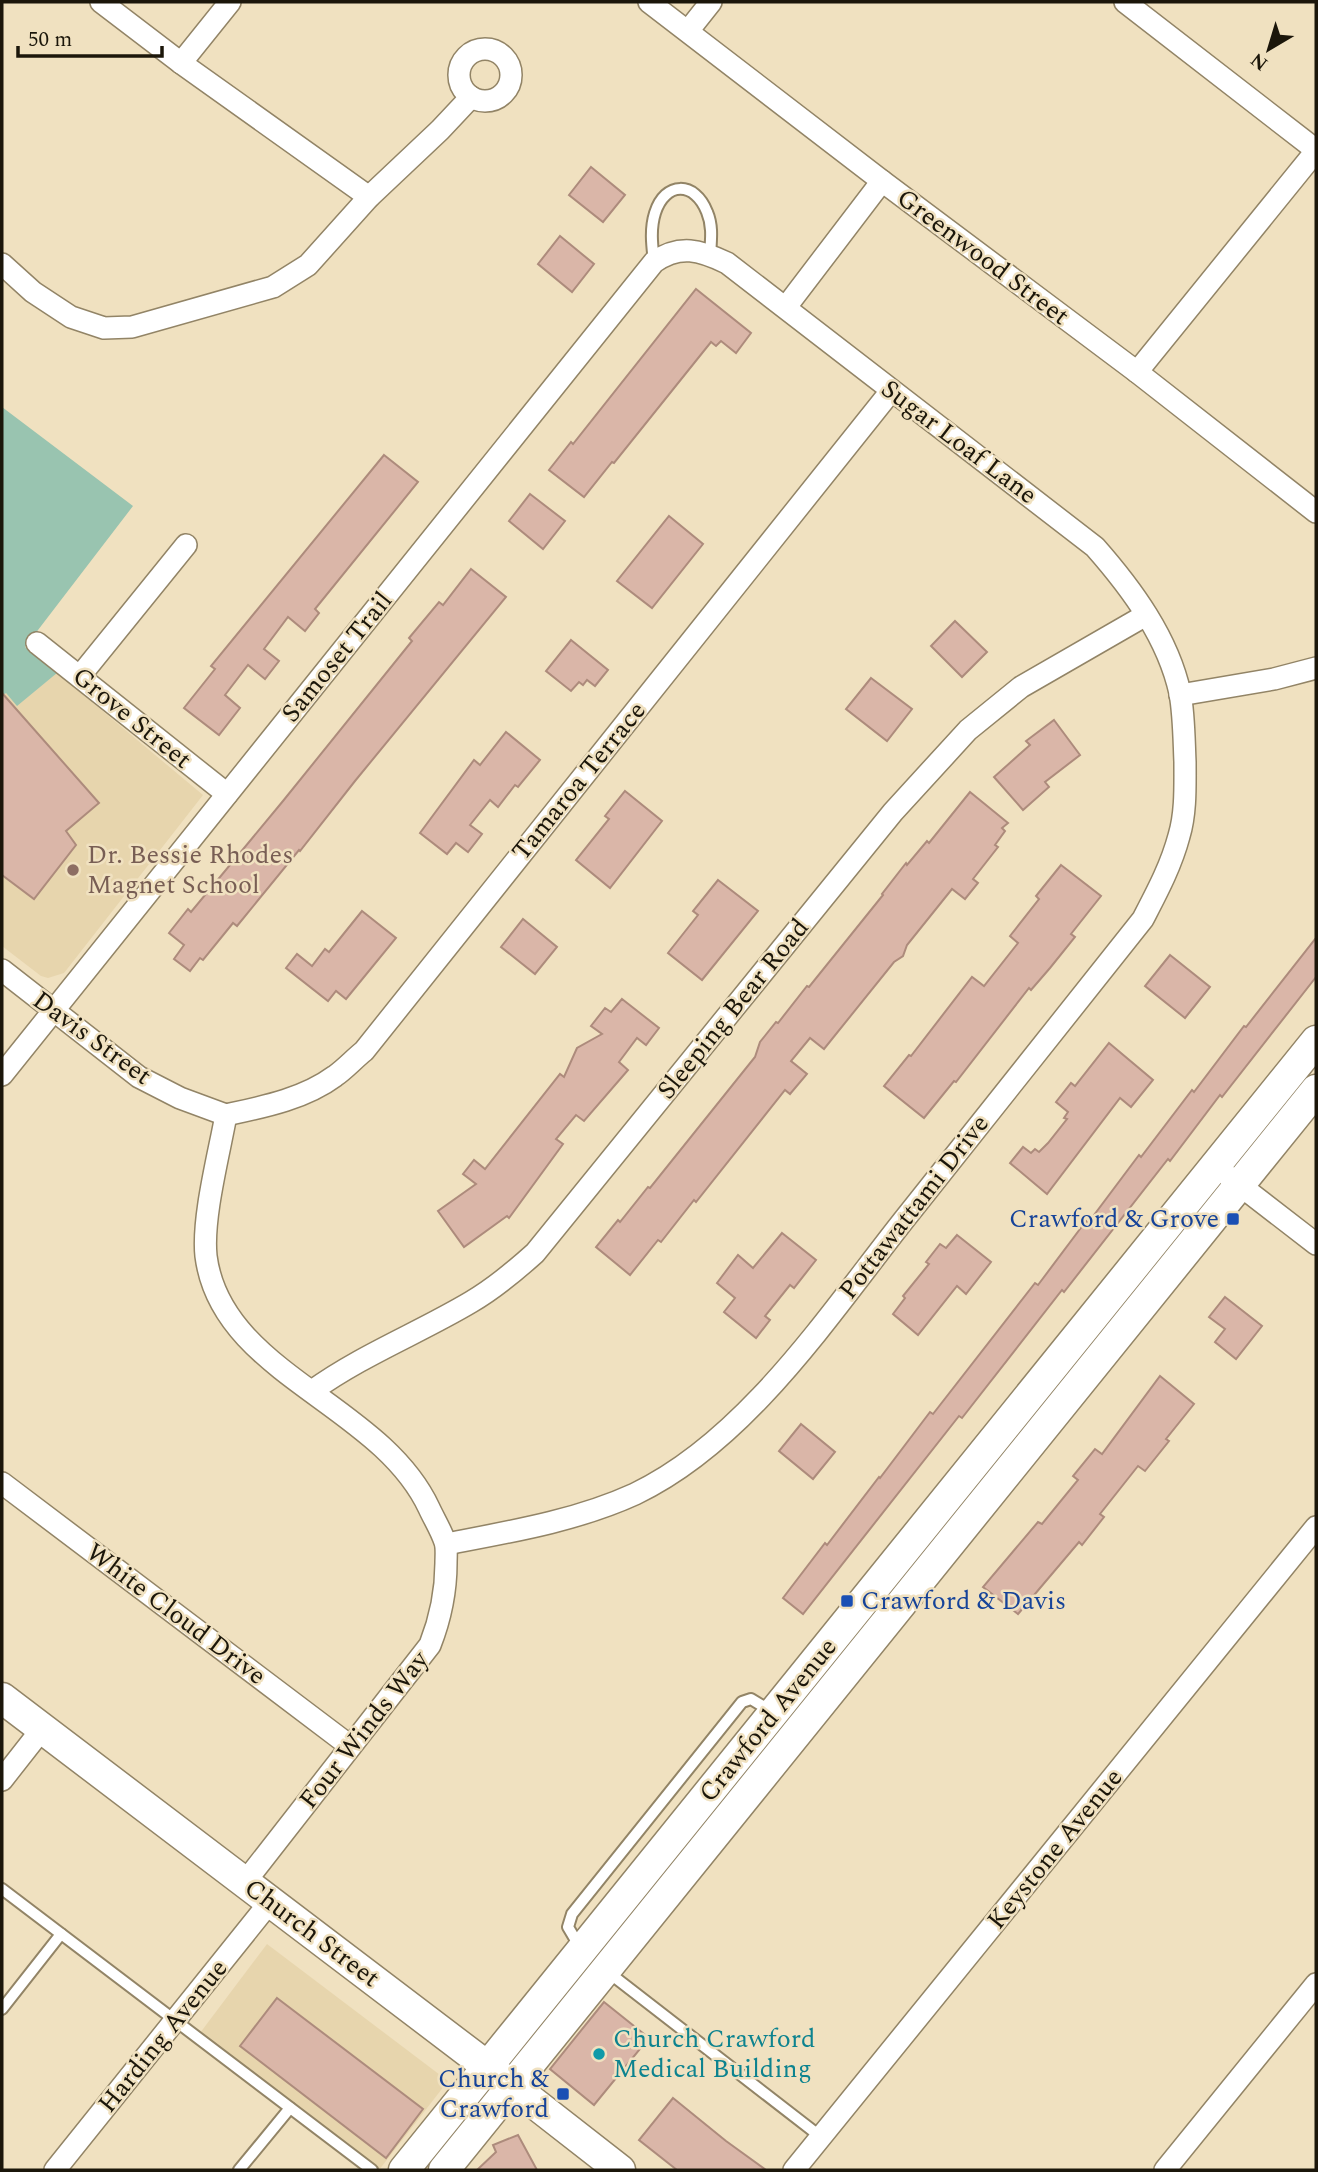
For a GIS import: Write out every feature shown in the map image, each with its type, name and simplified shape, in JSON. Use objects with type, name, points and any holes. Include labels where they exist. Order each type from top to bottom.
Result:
[{"type":"main road","name":"Crawford Avenue","points":[[404,2170],[1316,1041]]},
{"type":"main road","name":"Crawford Avenue","points":[[444,2170],[1316,1090]]},
{"type":"main road","name":"Church Street","points":[[2,1698],[620,2170]]},
{"type":"street","points":[[101,2],[181,63],[369,197]]},
{"type":"street","points":[[181,63],[230,2]]},
{"type":"street","name":"Greenwood Street","points":[[649,2],[1137,372],[1316,512]]},
{"type":"street","points":[[688,31],[711,2]]},
{"type":"street","points":[[1125,2],[1316,150],[1137,372]]},
{"type":"street","points":[[2,264],[33,292],[71,317],[104,328],[132,327],[274,287],[308,265],[369,197],[471,97]]},
{"type":"street","points":[[786,307],[882,181]]},
{"type":"street","name":"Sugar Loaf Lane","points":[[679,249],[695,250],[727,263],[1095,547],[1131,590],[1146,615],[1172,668],[1180,695]]},
{"type":"street","name":"Samoset Trail","points":[[2,1075],[654,262],[679,249]]},
{"type":"street","name":"Tamaroa Terrace","points":[[226,1115],[265,1107],[303,1093],[334,1077],[364,1051],[891,391]]},
{"type":"street","points":[[80,676],[186,545]]},
{"type":"street","name":"Sleeping Bear Road","points":[[313,1391],[342,1369],[472,1302],[505,1280],[535,1253],[893,812],[968,730],[1021,687],[1146,615]]},
{"type":"street","name":"Grove Street","points":[[37,643],[227,794]]},
{"type":"street","points":[[1180,695],[1274,679],[1316,668]]},
{"type":"street","name":"Pottawattami Drive","points":[[446,1544],[521,1530],[579,1515],[635,1493],[692,1459],[744,1415],[761,1396],[813,1335],[1143,919],[1167,872],[1180,834],[1185,792],[1180,695]]},
{"type":"street","name":"Davis Street","points":[[2,971],[139,1077],[180,1098],[226,1115]]},
{"type":"street","name":"Four Winds Way","points":[[226,1115],[208,1217],[206,1256],[216,1291],[234,1325],[259,1352],[377,1439],[399,1461],[420,1489],[446,1544],[446,1584],[442,1613],[430,1645],[244,1882]]},
{"type":"street","points":[[1215,1166],[1316,1244]]},
{"type":"street","name":"White Cloud Drive","points":[[2,1483],[350,1746]]},
{"type":"street","name":"Keystone Avenue","points":[[794,2170],[1316,1527]]},
{"type":"street","points":[[853,1614],[878,1634]]},
{"type":"street","points":[[2,1780],[43,1729]]},
{"type":"street","name":"Harding Avenue","points":[[55,2170],[270,1902]]},
{"type":"street","points":[[1165,2170],[1316,1984]]},
{"type":"lane","points":[[654,262],[651,236],[655,212],[664,195],[674,190],[687,189],[697,194],[707,212],[712,232],[710,255]]},
{"type":"lane","points":[[2,1889],[372,2170]]},
{"type":"lane","points":[[2,2009],[61,1934]]},
{"type":"lane","points":[[606,1970],[821,2137]]},
{"type":"lane","points":[[239,2170],[289,2108]]},
{"type":"shaded area","name":"Dr. Bessie Rhodes Magnet School","points":[[57,673],[203,795],[64,973],[48,978],[41,976],[2,946],[2,696],[6,693],[17,705]]},
{"type":"shaded area","points":[[267,1944],[448,2081],[379,2170],[200,2033]]},
{"type":"green space","points":[[2,407],[133,506],[25,647],[57,673],[17,706],[6,693],[2,696]]},
{"type":"building","points":[[591,167],[625,195],[603,222],[569,195]]},
{"type":"building","points":[[560,236],[594,264],[572,292],[538,264]]},
{"type":"building","points":[[696,289],[751,333],[736,353],[721,341],[716,346],[711,342],[584,497],[549,470],[571,442],[573,444]]},
{"type":"building","points":[[384,455],[418,482],[315,609],[319,613],[305,631],[288,617],[264,649],[279,661],[265,679],[248,665],[225,695],[240,708],[219,735],[184,708],[215,669],[211,666]]},
{"type":"building","points":[[530,494],[565,521],[543,549],[509,521]]},
{"type":"building","points":[[669,516],[703,544],[652,608],[617,581]]},
{"type":"building","points":[[471,569],[506,597],[237,926],[233,923],[203,960],[200,958],[190,971],[174,959],[184,945],[169,933],[188,909],[191,912],[283,801],[412,641],[409,638],[439,602],[443,605]]},
{"type":"building","points":[[955,621],[987,652],[962,677],[931,646]]},
{"type":"building","points":[[571,640],[608,670],[595,686],[587,680],[583,685],[579,682],[571,691],[546,671]]},
{"type":"building","points":[[871,678],[912,709],[887,741],[846,709]]},
{"type":"building","points":[[2,693],[99,803],[66,831],[76,845],[34,899],[2,875]]},
{"type":"building","points":[[1054,720],[1080,755],[1045,782],[1049,787],[1023,810],[994,777],[1030,745],[1026,741]]},
{"type":"building","points":[[506,732],[540,760],[498,807],[490,800],[470,825],[482,834],[468,852],[456,843],[447,854],[420,833],[474,760],[480,765]]},
{"type":"building","points":[[625,791],[662,821],[610,888],[576,860],[609,819],[605,816]]},
{"type":"building","points":[[970,792],[1008,823],[1002,828],[1005,831],[995,845],[998,847],[973,879],[978,883],[965,899],[952,889],[907,945],[903,956],[894,962],[824,1049],[810,1038],[791,1061],[807,1074],[790,1094],[785,1090],[696,1202],[694,1200],[661,1242],[658,1240],[630,1275],[596,1247],[648,1187],[650,1188],[755,1057],[760,1042],[807,986],[809,987],[906,863],[907,865],[927,841],[929,843]]},
{"type":"building","points":[[1061,865],[1101,896],[1071,934],[1075,937],[1031,990],[1029,988],[956,1082],[954,1081],[924,1118],[884,1086],[909,1055],[911,1056],[972,977],[984,986],[1018,943],[1010,936],[1039,899],[1036,896]]},
{"type":"building","points":[[718,880],[758,911],[702,980],[668,953],[698,915],[693,911]]},
{"type":"building","points":[[362,911],[396,938],[346,999],[336,991],[328,1001],[286,968],[297,954],[312,966],[325,949],[329,952]]},
{"type":"building","points":[[523,919],[557,947],[535,974],[501,947]]},
{"type":"building","points":[[1316,938],[1316,977],[1064,1292],[1062,1290],[962,1418],[959,1416],[803,1614],[783,1598],[930,1412],[933,1414],[1035,1283],[1038,1285],[1086,1221],[1088,1223],[1139,1155],[1141,1157]]},
{"type":"building","points":[[1170,955],[1210,987],[1185,1018],[1145,986]]},
{"type":"building","points":[[622,999],[659,1028],[646,1045],[637,1038],[619,1062],[628,1070],[584,1121],[576,1115],[556,1139],[563,1144],[509,1218],[507,1216],[464,1247],[438,1211],[476,1184],[463,1174],[474,1160],[485,1169],[560,1074],[564,1077],[577,1048],[602,1034],[591,1026],[605,1008],[611,1012]]},
{"type":"building","points":[[1109,1043],[1153,1080],[1131,1107],[1120,1098],[1047,1194],[1010,1163],[1023,1147],[1031,1153],[1035,1149],[1039,1152],[1048,1143],[1067,1119],[1064,1118],[1068,1112],[1056,1102],[1071,1083],[1075,1086]]},
{"type":"building","points":[[782,1233],[816,1260],[794,1288],[790,1285],[765,1316],[770,1320],[756,1338],[724,1312],[735,1298],[717,1283],[738,1255],[753,1268]]},
{"type":"building","points":[[957,1235],[991,1262],[966,1294],[957,1286],[918,1335],[893,1314],[940,1244],[946,1248]]},
{"type":"building","points":[[1225,1297],[1262,1326],[1236,1359],[1215,1342],[1225,1329],[1209,1317]]},
{"type":"building","points":[[1160,1376],[1194,1404],[1145,1471],[1138,1466],[1100,1514],[1104,1517],[1082,1545],[1079,1542],[1018,1614],[983,1587],[1038,1522],[1042,1524],[1078,1480],[1073,1476],[1095,1449],[1102,1454]]},
{"type":"building","points":[[801,1424],[835,1452],[813,1479],[779,1451]]},
{"type":"building","points":[[277,1998],[423,2109],[386,2158],[240,2046]]},
{"type":"building","name":"Church Crawford Medical Building","points":[[604,2002],[649,2038],[594,2105],[550,2069]]},
{"type":"building","points":[[673,2098],[766,2170],[677,2170],[639,2140]]},
{"type":"building","points":[[518,2135],[537,2170],[477,2170],[496,2152],[493,2145]]},
{"type":"place","name":"Dr. Bessie Rhodes Magnet School","points":[[73,870]]},
{"type":"place","name":"Crawford & Grove","points":[[1233,1219]]},
{"type":"place","name":"Crawford & Davis","points":[[847,1601]]},
{"type":"place","name":"Church Crawford Medical Building","points":[[599,2054]]},
{"type":"place","name":"Church & Crawford","points":[[563,2094]]}]
